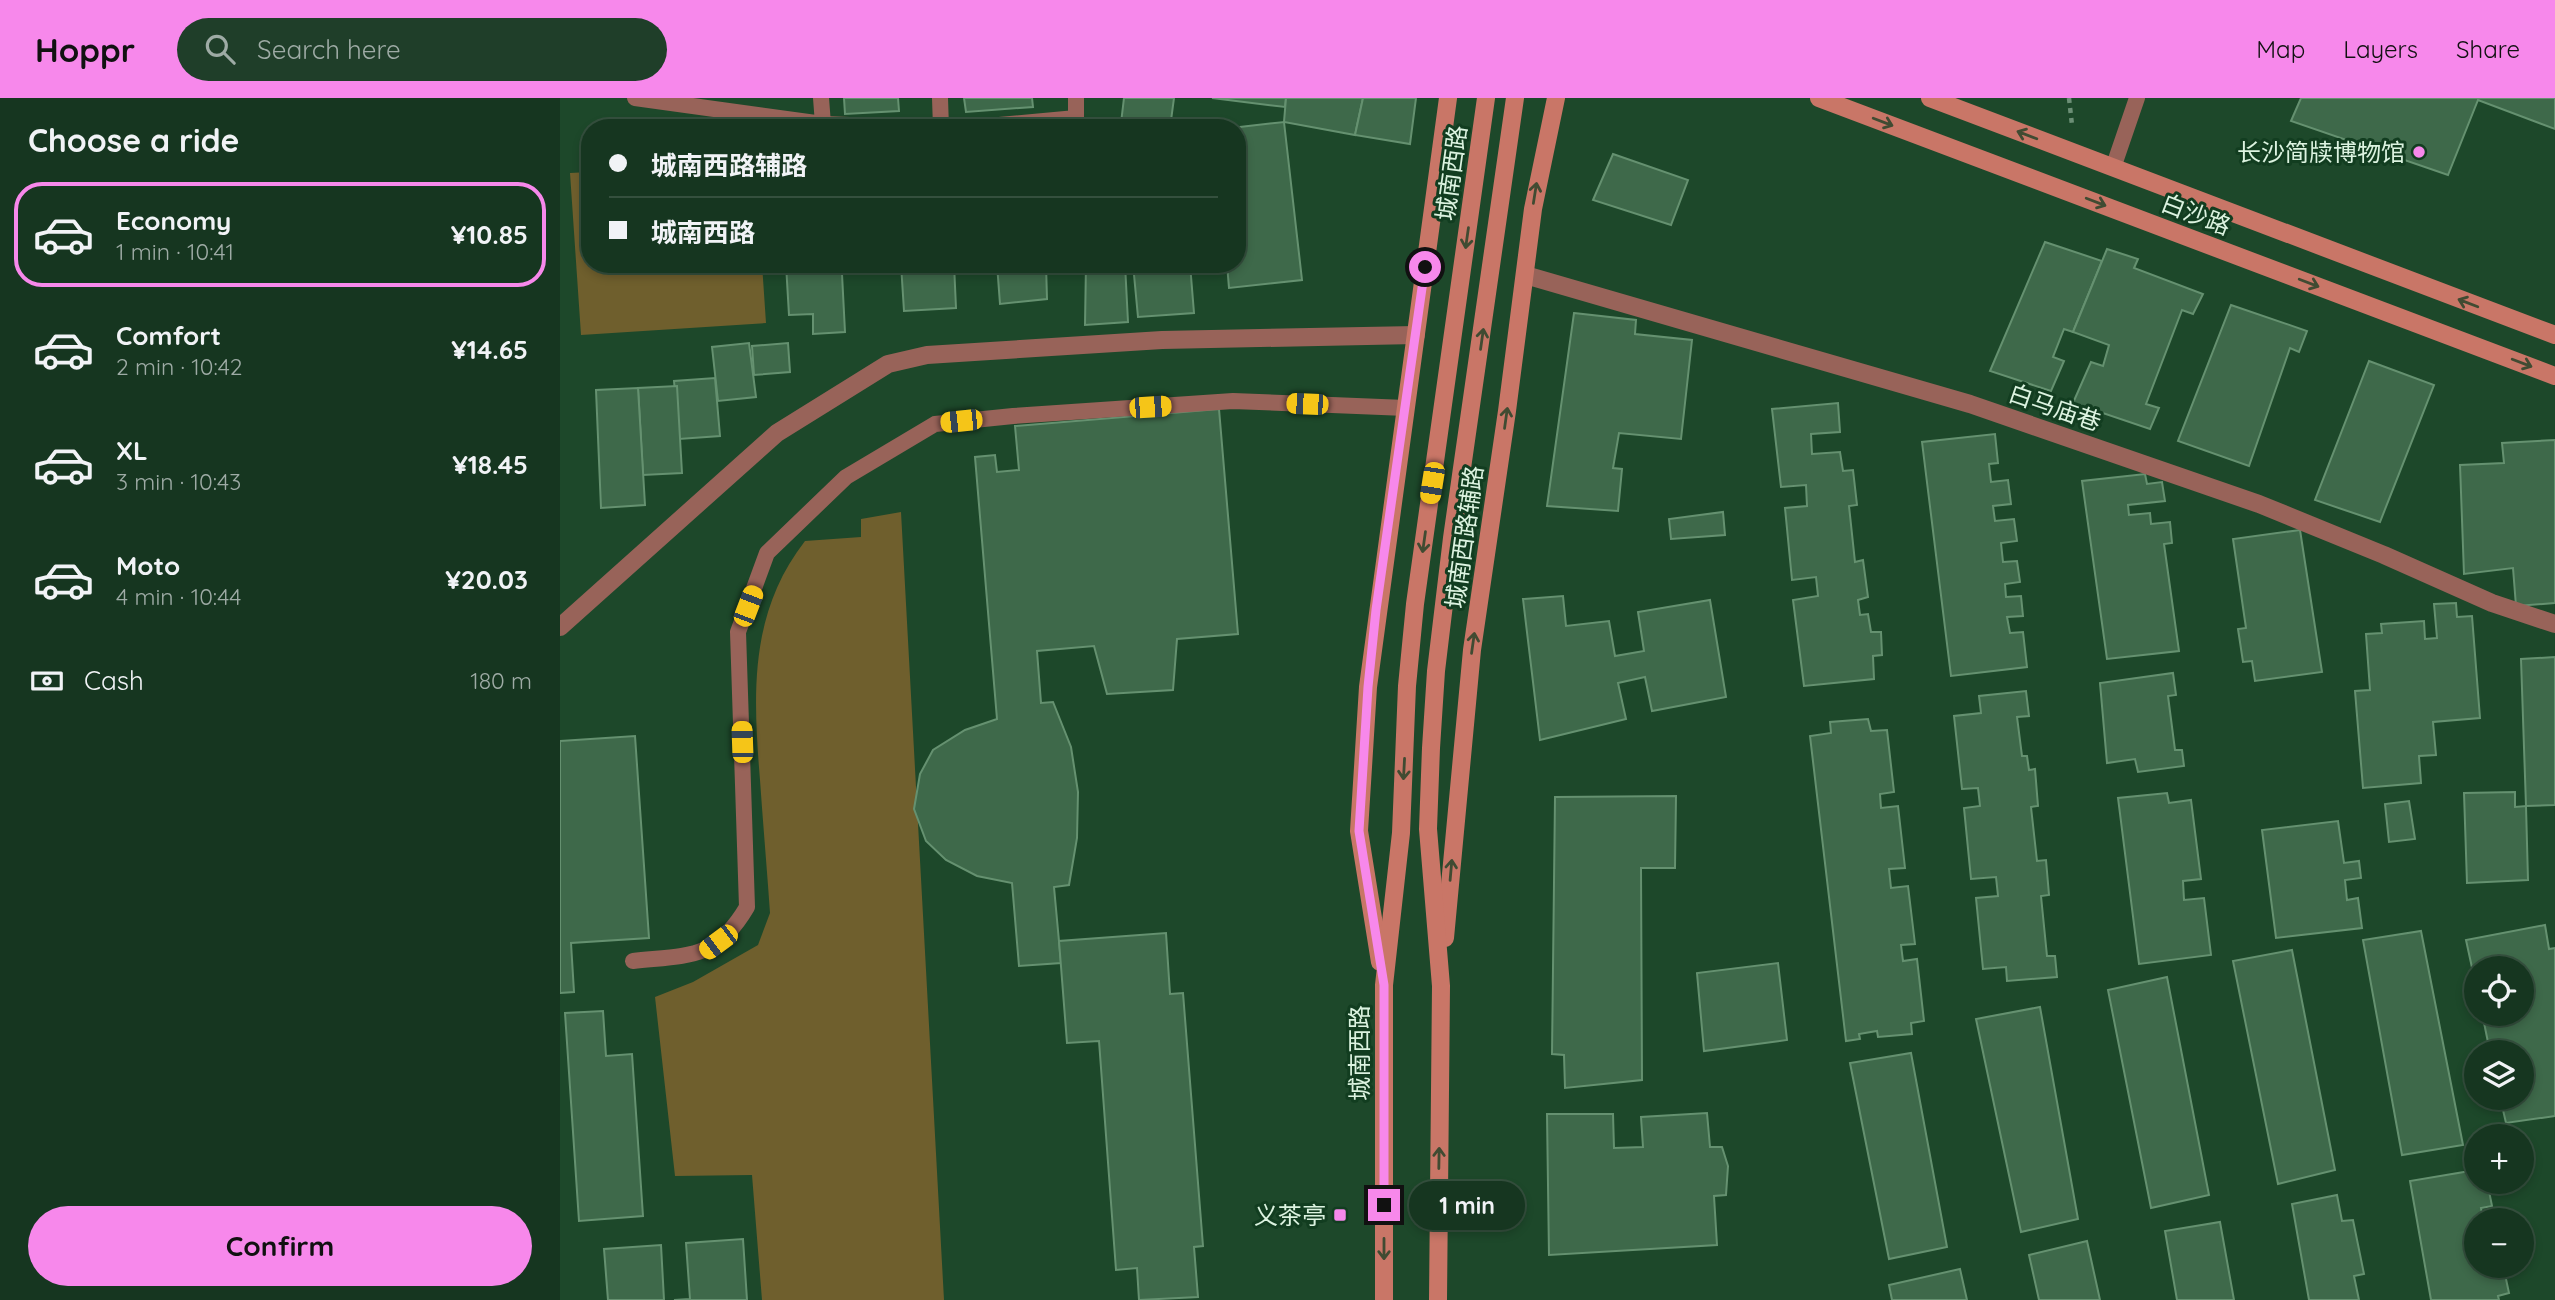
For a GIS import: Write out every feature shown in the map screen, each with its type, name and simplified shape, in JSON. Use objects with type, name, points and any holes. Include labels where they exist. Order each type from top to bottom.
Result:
[{"type":"main road","points":[[1384,985],[1359,831],[1369,674],[1448,98]]},
{"type":"main road","name":"城南西路","points":[[1384,1300],[1384,985],[1401,833],[1408,686],[1415,604],[1486,98]]},
{"type":"main road","points":[[1437,1300],[1441,986],[1427,830],[1431,748],[1436,671],[1447,578],[1515,98]]},
{"type":"main road","name":"城南西路辅路","points":[[1441,986],[1472,650],[1532,209],[1556,98]]},
{"type":"main road","points":[[1548,127],[1568,98]]},
{"type":"main road","name":"白沙路","points":[[1819,98],[2555,376]]},
{"type":"main road","name":"白沙路","points":[[1930,98],[2555,335]]},
{"type":"street","name":"白马庙巷","points":[[1525,275],[1970,404],[2259,504],[2492,603],[2555,624]]},
{"type":"street","points":[[560,627],[778,433],[888,363],[927,355],[1162,340],[1416,335]]},
{"type":"lane","points":[[635,98],[787,119]]},
{"type":"lane","points":[[821,98],[823,119]]},
{"type":"lane","points":[[940,98],[941,119]]},
{"type":"lane","points":[[1065,119],[1076,118],[1076,98]]},
{"type":"lane","points":[[2113,168],[2137,98]]},
{"type":"lane","points":[[633,961],[702,953],[734,930],[747,907],[738,632],[767,553],[846,477],[935,424],[1233,401],[1406,408]]},
{"type":"shaded area","points":[[581,172],[581,273],[763,273],[766,323],[581,335],[570,173]]},
{"type":"shaded area","points":[[901,512],[944,1300],[762,1300],[752,1175],[675,1176],[655,997],[693,982],[758,945],[770,913],[756,686],[764,626],[773,597],[787,568],[805,541],[861,537],[861,519]]},
{"type":"building","points":[[844,98],[898,98],[899,111],[845,114]]},
{"type":"building","points":[[964,98],[1032,98],[1033,107],[966,112]]},
{"type":"building","points":[[1124,98],[1174,98],[1171,119],[1121,119]]},
{"type":"building","points":[[1212,98],[1286,98],[1285,107]]},
{"type":"building","points":[[1286,98],[1363,98],[1355,135],[1284,122]]},
{"type":"building","points":[[1363,98],[1416,98],[1410,144],[1355,135]]},
{"type":"building","name":"长沙简牍博物馆","points":[[2301,98],[2555,98],[2555,129],[2478,100],[2448,175],[2291,121]]},
{"type":"building","points":[[1284,122],[1302,280],[1229,288],[1228,273],[1246,273],[1246,126]]},
{"type":"building","points":[[1613,154],[1688,180],[1671,225],[1593,200]]},
{"type":"building","points":[[2045,242],[2102,261],[2073,332],[2064,329],[2053,357],[2064,361],[2051,391],[1990,371]]},
{"type":"building","points":[[2107,249],[2138,259],[2134,268],[2203,294],[2193,314],[2182,310],[2146,404],[2159,408],[2150,429],[2073,403],[2091,362],[2103,366],[2109,345],[2073,332]]},
{"type":"building","points":[[787,273],[855,273],[842,274],[845,332],[813,334],[813,314],[789,315]]},
{"type":"building","points":[[902,273],[954,273],[956,308],[904,311]]},
{"type":"building","points":[[998,273],[1046,273],[1047,299],[1000,304]]},
{"type":"building","points":[[1086,273],[1125,273],[1128,322],[1085,325]]},
{"type":"building","points":[[1134,273],[1191,273],[1194,313],[1138,317]]},
{"type":"building","points":[[2231,305],[2307,331],[2299,352],[2290,348],[2249,466],[2178,441]]},
{"type":"building","points":[[1574,313],[1636,320],[1635,334],[1692,340],[1681,439],[1619,433],[1613,468],[1622,469],[1618,511],[1547,506]]},
{"type":"building","points":[[749,343],[756,397],[718,401],[712,347]]},
{"type":"building","points":[[788,343],[790,372],[754,375],[752,346]]},
{"type":"building","points":[[2369,361],[2434,385],[2380,522],[2315,500]]},
{"type":"building","points":[[715,378],[720,436],[679,439],[674,381]]},
{"type":"building","points":[[677,386],[682,473],[643,475],[638,388]]},
{"type":"building","points":[[638,388],[645,505],[601,508],[596,390]]},
{"type":"building","points":[[1838,403],[1840,432],[1811,434],[1812,454],[1840,452],[1843,471],[1853,470],[1857,505],[1849,506],[1855,562],[1863,560],[1868,597],[1858,600],[1860,615],[1868,614],[1871,632],[1881,632],[1882,655],[1873,656],[1874,679],[1804,686],[1793,600],[1818,596],[1816,577],[1792,580],[1785,508],[1807,506],[1806,485],[1781,487],[1772,409]]},
{"type":"building","points":[[1219,409],[1238,634],[1177,639],[1173,690],[1107,694],[1094,646],[1037,651],[1041,703],[1053,702],[1071,747],[1078,792],[1077,838],[1069,885],[1054,887],[1061,963],[1019,966],[1012,883],[977,876],[946,860],[926,841],[914,809],[920,774],[933,750],[965,730],[997,719],[975,457],[995,455],[997,472],[1019,470],[1015,426]]},
{"type":"building","points":[[1995,434],[1998,463],[1989,464],[1991,482],[2008,480],[2011,504],[1993,506],[1995,521],[2014,519],[2017,541],[2001,543],[2003,562],[2017,561],[2020,582],[2005,584],[2006,597],[2021,596],[2023,616],[2007,617],[2010,633],[2023,632],[2027,667],[1951,676],[1922,442]]},
{"type":"building","points":[[2555,440],[2555,603],[2516,606],[2513,568],[2464,574],[2460,465],[2504,463],[2502,443]]},
{"type":"building","points":[[2145,474],[2147,484],[2162,482],[2165,501],[2128,505],[2129,515],[2150,513],[2151,524],[2170,522],[2172,543],[2164,544],[2179,651],[2107,659],[2082,481]]},
{"type":"building","points":[[1723,512],[1725,535],[1671,539],[1669,519]]},
{"type":"building","points":[[2300,530],[2322,672],[2255,681],[2252,661],[2243,662],[2238,629],[2246,628],[2233,539]]},
{"type":"building","points":[[1563,596],[1566,626],[1609,621],[1615,656],[1644,651],[1638,612],[1710,600],[1726,697],[1652,711],[1645,677],[1618,683],[1626,719],[1540,740],[1523,599]]},
{"type":"building","points":[[2456,603],[2457,617],[2472,616],[2480,718],[2433,722],[2436,755],[2419,756],[2421,783],[2363,788],[2355,691],[2370,690],[2366,634],[2382,633],[2381,624],[2424,621],[2425,639],[2437,638],[2434,604]]},
{"type":"building","points":[[2555,657],[2555,805],[2526,806],[2521,659]]},
{"type":"building","points":[[2173,673],[2176,695],[2168,696],[2175,750],[2182,750],[2184,766],[2138,772],[2135,759],[2107,763],[2100,683]]},
{"type":"building","points":[[2026,691],[2029,716],[2017,717],[2022,756],[2027,756],[2029,770],[2035,769],[2038,806],[2031,807],[2037,861],[2046,860],[2049,895],[2041,896],[2047,956],[2055,956],[2057,977],[2007,981],[2006,967],[1983,969],[1976,898],[1998,896],[1996,877],[1971,879],[1964,808],[1980,806],[1978,788],[1962,789],[1954,716],[1981,713],[1979,696]]},
{"type":"building","points":[[1868,719],[1871,731],[1887,730],[1894,792],[1880,794],[1881,808],[1898,806],[1905,868],[1889,869],[1891,888],[1908,886],[1915,944],[1901,945],[1903,961],[1917,959],[1924,1021],[1911,1023],[1912,1034],[1878,1037],[1877,1031],[1859,1034],[1860,1039],[1846,1041],[1810,736],[1831,733],[1830,722]]},
{"type":"building","points":[[635,736],[649,938],[571,943],[574,992],[560,993],[560,741]]},
{"type":"building","points":[[2515,792],[2515,807],[2526,806],[2528,880],[2467,883],[2464,793]]},
{"type":"building","points":[[2167,793],[2169,803],[2191,800],[2201,879],[2183,881],[2184,900],[2204,898],[2211,955],[2139,964],[2118,798]]},
{"type":"building","points":[[1676,796],[1675,868],[1641,868],[1642,1080],[1565,1088],[1564,1055],[1552,1054],[1555,797]]},
{"type":"building","points":[[2409,801],[2415,839],[2389,842],[2385,804]]},
{"type":"building","points":[[2338,821],[2344,863],[2359,861],[2361,878],[2345,880],[2347,900],[2358,898],[2362,928],[2276,938],[2262,830]]},
{"type":"building","points":[[2545,925],[2549,949],[2555,948],[2555,1116],[2506,1123],[2503,1110],[2534,1110],[2534,1040],[2488,1040],[2485,1026],[2534,1026],[2534,956],[2469,956],[2466,940]]},
{"type":"building","points":[[2421,931],[2463,1145],[2402,1155],[2363,940]]},
{"type":"building","points":[[1166,933],[1170,994],[1183,993],[1203,1246],[1194,1247],[1198,1297],[1139,1300],[1137,1268],[1116,1270],[1099,1041],[1067,1043],[1059,941]]},
{"type":"building","points":[[2292,950],[2335,1170],[2278,1184],[2233,961]]},
{"type":"building","points":[[1778,963],[1787,1040],[1704,1051],[1697,973]]},
{"type":"building","points":[[2167,977],[2209,1195],[2151,1208],[2108,990]]},
{"type":"building","points":[[2040,1007],[2078,1219],[2021,1232],[1976,1019]]},
{"type":"building","points":[[603,1011],[606,1056],[632,1054],[643,1216],[579,1221],[565,1013]]},
{"type":"building","points":[[1911,1053],[1947,1247],[1889,1259],[1850,1063]]},
{"type":"building","points":[[1707,1113],[1710,1147],[1722,1147],[1728,1166],[1726,1195],[1714,1196],[1717,1245],[1549,1255],[1547,1114],[1613,1114],[1614,1148],[1643,1147],[1641,1117]]},
{"type":"building","points":[[2464,1172],[2464,1194],[2490,1194],[2492,1206],[2464,1208],[2464,1278],[2506,1278],[2509,1293],[2498,1296],[2499,1300],[2431,1300],[2410,1181]]},
{"type":"building","points":[[2337,1195],[2342,1221],[2353,1220],[2364,1274],[2354,1276],[2359,1300],[2309,1300],[2292,1204]]},
{"type":"building","points":[[2220,1222],[2234,1300],[2177,1300],[2165,1231]]},
{"type":"building","points":[[743,1239],[747,1300],[674,1300],[690,1299],[686,1243]]},
{"type":"building","points":[[2087,1241],[2100,1300],[2039,1300],[2029,1255]]},
{"type":"building","points":[[661,1245],[664,1300],[608,1300],[604,1249]]},
{"type":"building","points":[[1960,1269],[1967,1300],[1892,1300],[1889,1285]]},
{"type":"place","name":"长沙简牍博物馆","points":[[2419,152]]},
{"type":"place","name":"义茶亭","points":[[1340,1215]]},
{"type":"route","points":[[1384,1205],[1384,985],[1359,831],[1376,610],[1425,267]]}]
